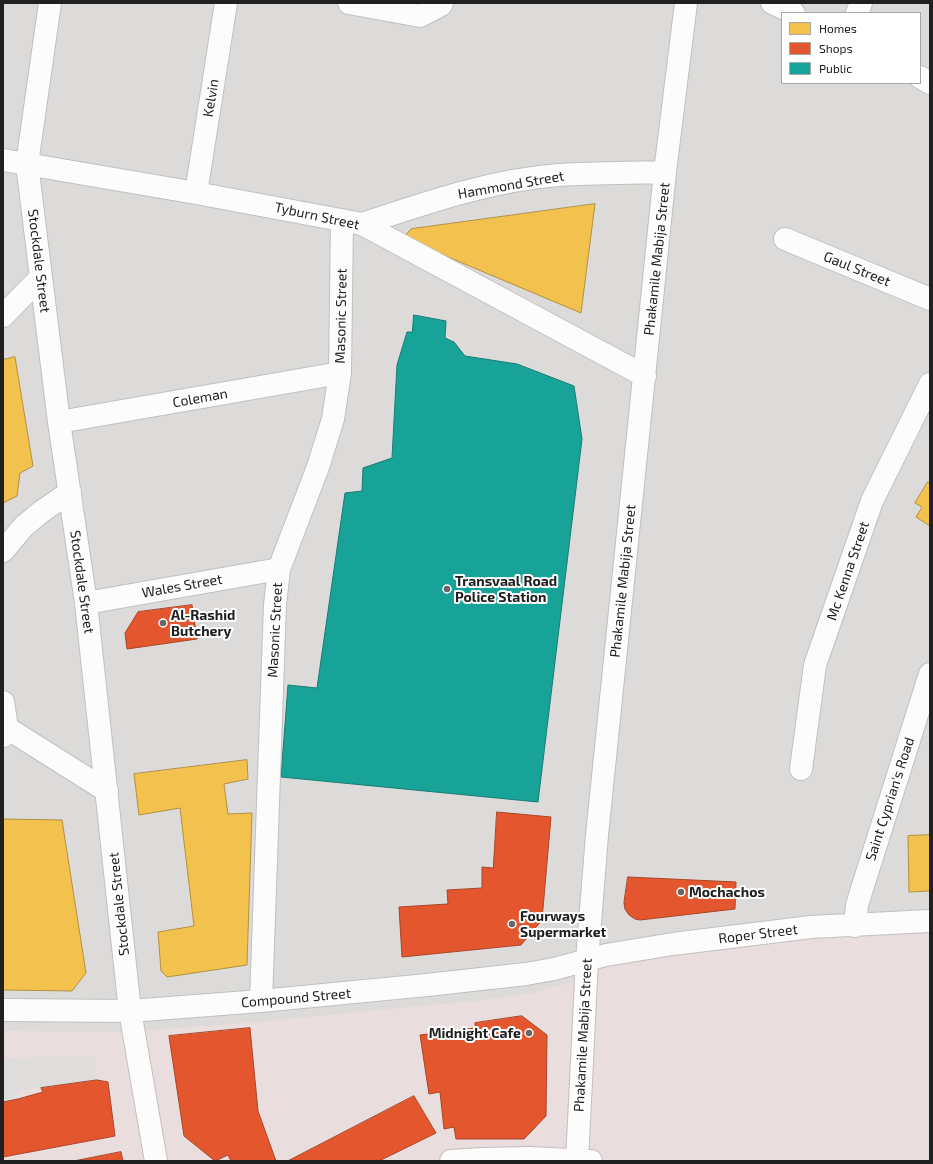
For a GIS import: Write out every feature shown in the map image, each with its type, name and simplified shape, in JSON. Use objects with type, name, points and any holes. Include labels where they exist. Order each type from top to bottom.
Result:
[{"type":"street","name":"Stockdale Street","points":[[50,3],[27,164],[60,422],[86,603],[130,1011],[156,1161]]},
{"type":"street","name":"Kelvin","points":[[196,193],[226,3]]},
{"type":"street","points":[[349,3],[420,16],[441,5],[442,3]]},
{"type":"street","name":"Phakamile Mabija Street","points":[[582,1160],[587,960],[597,835],[666,172],[686,3]]},
{"type":"street","points":[[772,3],[792,12]]},
{"type":"street","points":[[921,78],[930,83]]},
{"type":"street","name":"Tyburn Street","points":[[3,160],[196,193],[352,222],[645,376]]},
{"type":"street","name":"Hammond Street","points":[[352,222],[455,194],[558,175],[666,172]]},
{"type":"street","name":"Masonic Street","points":[[261,1001],[275,605],[279,569],[318,467],[333,419],[340,373],[352,222]]},
{"type":"street","name":"Gaul Street","points":[[785,239],[930,299]]},
{"type":"street","points":[[3,316],[41,277]]},
{"type":"street","name":"Coleman","points":[[60,422],[340,373]]},
{"type":"street","name":"Mc Kenna Street","points":[[801,769],[815,665],[872,501],[930,384]]},
{"type":"street","points":[[3,551],[24,526],[70,492]]},
{"type":"street","name":"Wales Street","points":[[86,603],[279,569]]},
{"type":"street","name":"Saint Cyprian's Road","points":[[855,926],[857,905],[930,674]]},
{"type":"street","points":[[3,702],[5,732],[107,791]]},
{"type":"street","name":"Roper Street","points":[[587,960],[689,942],[811,928],[930,921]]},
{"type":"street","name":"Compound Street","points":[[3,1010],[130,1011],[261,1001],[495,979],[539,972],[587,960]]},
{"type":"street","points":[[451,1161],[490,1159],[582,1160]]},
{"type":"shaded area","points":[[3,3],[930,3],[930,1161],[3,1161]]},
{"type":"shaded area","points":[[851,930],[930,933],[930,1161],[620,1161],[584,1158],[590,964]]},
{"type":"shaded area","points":[[574,982],[565,1161],[3,1161],[3,1031],[130,1032],[257,1022],[485,1000],[528,994]]},
{"type":"shaded area","points":[[95,1055],[97,1080],[17,1091],[18,1099],[3,1102],[3,1058]]},
{"type":"building: Homes","points":[[595,204],[581,313],[403,238],[411,229]]},
{"type":"building: Homes","points":[[15,357],[33,466],[20,473],[17,496],[3,503],[3,360]]},
{"type":"building: Homes","points":[[928,482],[930,483],[930,526],[916,517],[922,507],[915,503]]},
{"type":"building: Homes","points":[[247,760],[248,779],[224,784],[228,814],[252,813],[247,965],[167,977],[161,971],[158,932],[194,926],[180,808],[139,815],[134,774]]},
{"type":"building: Homes","points":[[3,819],[62,820],[86,973],[72,991],[3,990]]},
{"type":"building: Homes","points":[[930,835],[930,891],[909,892],[908,836]]},
{"type":"building: Shops","name":"Al-Rashid Butchery","points":[[192,605],[197,639],[127,649],[125,633],[138,612]]},
{"type":"building: Shops","points":[[497,812],[551,817],[542,920],[521,945],[402,957],[399,907],[448,904],[447,890],[482,888],[482,867],[493,868]]},
{"type":"building: Shops","name":"Mochachos","points":[[628,877],[736,882],[735,909],[640,920],[635,919],[629,915],[625,909],[624,903]]},
{"type":"building: Shops","points":[[522,1016],[547,1035],[546,1116],[524,1139],[456,1139],[454,1127],[444,1129],[440,1092],[429,1094],[420,1035],[475,1028],[475,1023]]},
{"type":"building: Shops","points":[[250,1028],[258,1111],[276,1161],[231,1161],[228,1155],[215,1161],[184,1136],[169,1036]]},
{"type":"building: Shops","points":[[97,1080],[108,1082],[115,1136],[3,1157],[3,1102],[43,1092],[41,1088]]},
{"type":"building: Shops","points":[[414,1096],[436,1133],[379,1161],[288,1161]]},
{"type":"building: Shops","points":[[121,1152],[123,1161],[74,1161]]},
{"type":"building: Public","name":"Transvaal Road Police Station","points":[[414,315],[446,321],[445,338],[454,342],[465,356],[517,364],[574,386],[582,439],[538,802],[281,777],[288,685],[317,688],[345,493],[362,491],[363,468],[392,458],[397,365],[407,332],[412,332]]},
{"type":"place","name":"Transvaal Road Police Station","points":[[447,589]]},
{"type":"place","name":"Al-Rashid Butchery","points":[[163,623]]},
{"type":"place","name":"Mochachos","points":[[681,892]]},
{"type":"place","name":"Fourways Supermarket","points":[[512,924]]},
{"type":"place","name":"Midnight Cafe","points":[[529,1033]]}]
